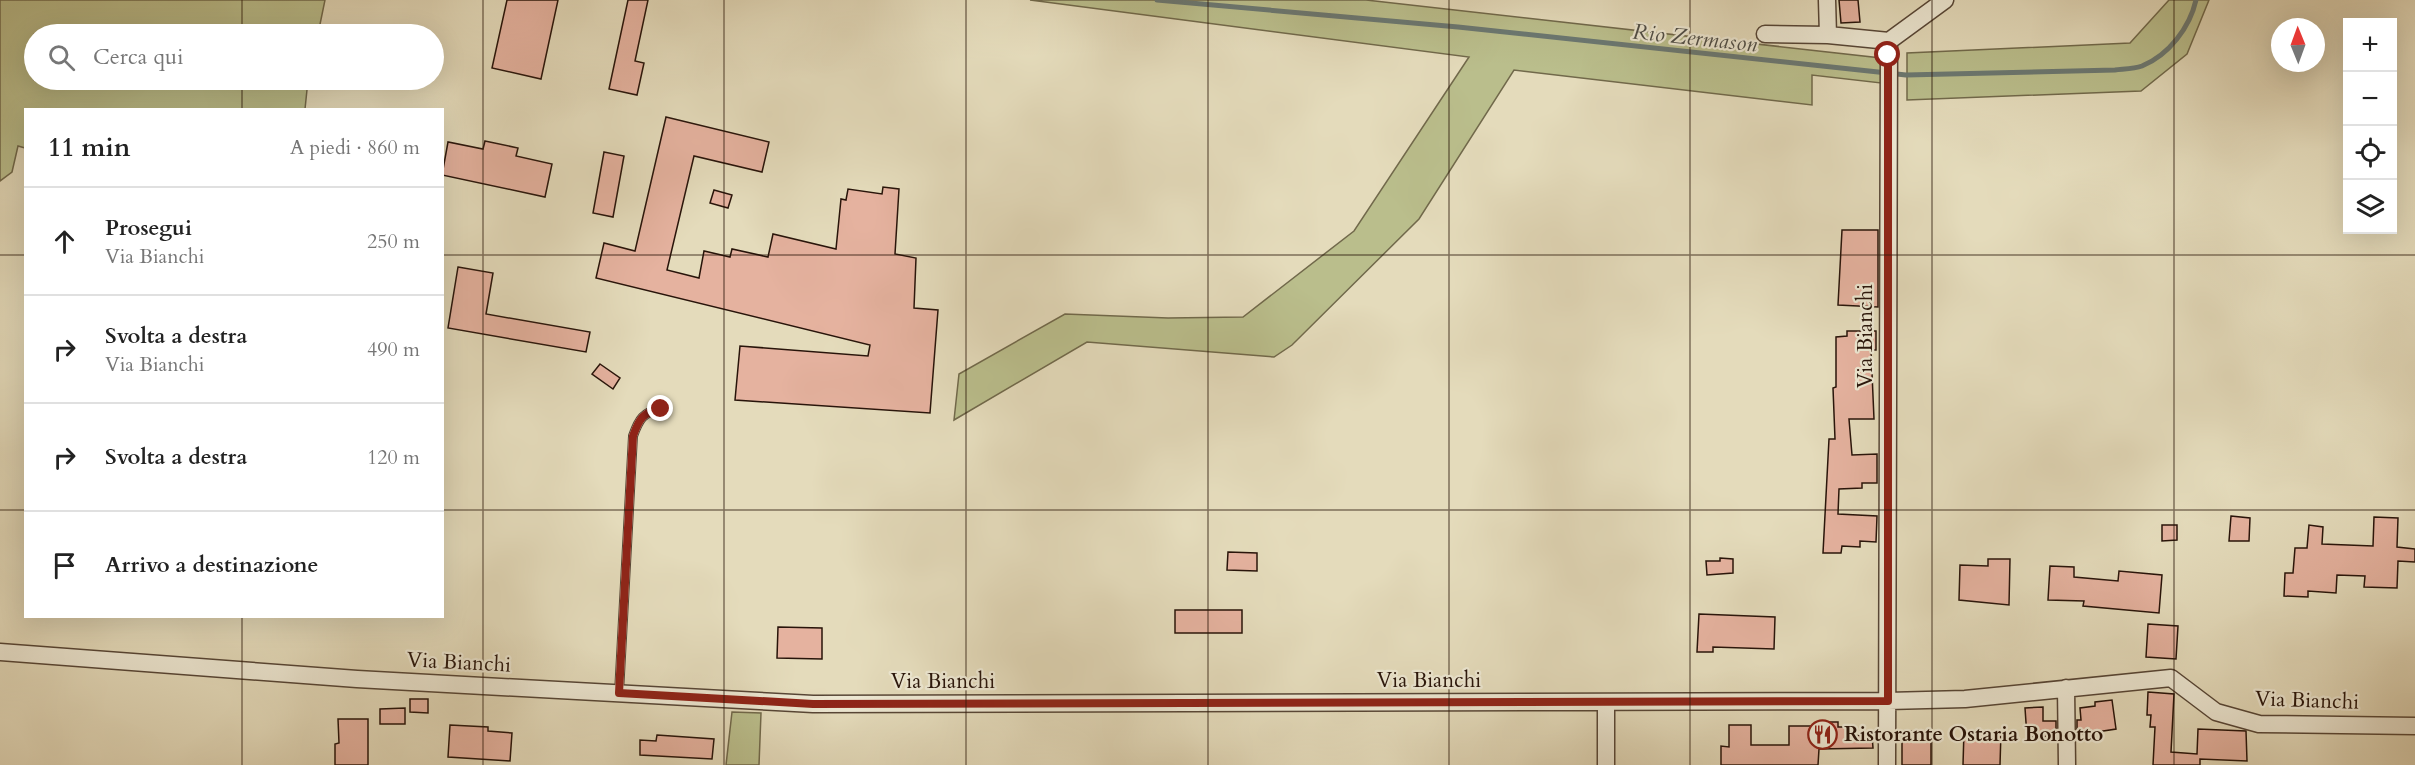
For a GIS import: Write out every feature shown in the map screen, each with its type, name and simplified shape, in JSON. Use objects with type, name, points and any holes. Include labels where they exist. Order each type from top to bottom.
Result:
[{"type":"street","points":[[1827,0],[1828,35]]},
{"type":"street","points":[[1766,34],[1828,35],[1889,48],[1945,0]]},
{"type":"street","name":"Via Bianchi","points":[[1887,765],[1889,48]]},
{"type":"street","name":"Via Bianchi","points":[[0,652],[357,679],[813,704],[1888,701],[1965,699],[2171,678],[2216,712],[2259,724],[2415,726]]},
{"type":"street","points":[[2066,688],[2067,765]]},
{"type":"street","points":[[1606,702],[1606,765]]},
{"type":"lane","points":[[619,693],[633,436],[638,421],[647,411],[661,409]]},
{"type":"green space","points":[[0,0],[325,0],[320,24],[24,24],[24,90],[307,90],[305,108],[24,108],[24,148],[18,146],[12,172],[0,181]]},
{"type":"green space","points":[[1030,0],[1366,0],[1881,58],[1881,83],[1812,75],[1812,105],[1514,70],[1419,219],[1292,345],[1274,357],[1087,342],[954,420],[959,374],[1065,314],[1168,318],[1243,317],[1354,231],[1469,57]]},
{"type":"green space","points":[[2169,0],[2209,0],[2187,54],[2141,91],[1907,100],[1907,53],[2130,43]]},
{"type":"green space","points":[[732,712],[761,713],[759,765],[726,765]]},
{"type":"building","points":[[507,0],[558,0],[541,79],[492,68]]},
{"type":"building","points":[[628,0],[648,0],[635,61],[644,63],[637,95],[609,89]]},
{"type":"building","points":[[1839,0],[1858,0],[1860,22],[1841,23]]},
{"type":"building","points":[[666,117],[769,142],[762,172],[694,156],[667,270],[699,278],[704,251],[730,257],[732,249],[768,257],[773,234],[836,249],[841,199],[846,200],[848,189],[882,194],[883,187],[899,189],[895,254],[916,258],[914,308],[938,310],[930,413],[735,400],[740,346],[868,356],[870,345],[596,278],[604,243],[635,251]]},
{"type":"building","points":[[485,141],[518,148],[516,156],[552,164],[545,197],[444,175],[448,142],[483,149]]},
{"type":"building","points":[[604,152],[624,156],[613,217],[593,213]]},
{"type":"building","points":[[714,190],[732,195],[728,208],[710,203]]},
{"type":"building","points":[[1842,230],[1878,230],[1878,307],[1838,305]]},
{"type":"building","points":[[458,267],[493,273],[486,314],[590,332],[586,352],[448,328]]},
{"type":"building","points":[[1847,331],[1876,331],[1876,350],[1871,350],[1874,419],[1849,419],[1852,455],[1877,454],[1877,483],[1862,483],[1862,488],[1839,489],[1838,514],[1877,516],[1876,542],[1860,541],[1860,547],[1842,546],[1841,553],[1823,553],[1829,439],[1835,439],[1833,388],[1836,387],[1836,337],[1847,336]]},
{"type":"building","points":[[600,364],[620,378],[613,389],[592,374]]},
{"type":"building","points":[[2231,516],[2250,518],[2249,541],[2229,541]]},
{"type":"building","points":[[2374,517],[2398,518],[2397,547],[2415,549],[2415,562],[2398,561],[2397,588],[2364,587],[2365,576],[2337,575],[2336,593],[2308,591],[2308,597],[2284,596],[2285,573],[2293,573],[2295,548],[2307,548],[2309,525],[2323,527],[2322,544],[2373,546]]},
{"type":"building","points":[[2162,525],[2177,525],[2177,540],[2162,541]]},
{"type":"building","points":[[1228,552],[1257,553],[1257,571],[1227,570]]},
{"type":"building","points":[[1720,558],[1733,559],[1733,573],[1707,575],[1706,561],[1720,561]]},
{"type":"building","points":[[1988,559],[2010,559],[2009,605],[1959,600],[1960,565],[1988,566]]},
{"type":"building","points":[[2050,566],[2074,567],[2074,577],[2118,581],[2119,571],[2162,575],[2159,613],[2083,606],[2084,601],[2048,600]]},
{"type":"building","points":[[1175,610],[1242,610],[1242,633],[1175,633]]},
{"type":"building","points":[[1699,614],[1775,617],[1774,649],[1713,647],[1713,652],[1697,652]]},
{"type":"building","points":[[2148,624],[2178,626],[2176,659],[2146,657]]},
{"type":"building","points":[[778,627],[822,628],[822,659],[777,658]]},
{"type":"building","points":[[2148,692],[2174,694],[2171,752],[2197,754],[2198,729],[2246,731],[2247,761],[2200,759],[2200,765],[2153,765],[2155,727],[2150,727],[2151,715],[2147,715]]},
{"type":"building","points":[[410,699],[428,699],[428,713],[410,712]]},
{"type":"building","points":[[2112,700],[2116,729],[2077,735],[2077,720],[2081,720],[2080,708],[2095,706],[2095,702]]},
{"type":"building","points":[[2043,707],[2043,721],[2056,721],[2056,736],[2027,737],[2025,708]]},
{"type":"building","points":[[405,708],[405,724],[380,724],[380,709]]},
{"type":"building","points":[[338,719],[368,719],[368,765],[335,765],[335,744],[339,743]]},
{"type":"building","points":[[1823,722],[1838,722],[1838,727],[1846,727],[1846,736],[1872,735],[1873,748],[1819,749],[1818,765],[1721,765],[1721,746],[1729,747],[1729,725],[1751,725],[1751,745],[1789,745],[1789,726],[1824,726]]},
{"type":"building","points":[[450,725],[488,727],[488,731],[512,733],[510,761],[448,757]]},
{"type":"building","points":[[1902,731],[1931,731],[1931,765],[1902,765]]},
{"type":"building","points":[[1964,731],[2001,732],[2000,765],[1963,765]]},
{"type":"building","points":[[657,735],[714,739],[712,759],[640,755],[640,740],[656,741]]},
{"type":"waterway","name":"Rio Zermason","points":[[1157,0],[1458,27],[1906,75],[2115,70],[2139,67],[2161,55],[2177,39],[2189,20],[2196,0]]},
{"type":"place","name":"Ristorante Ostaria Bonotto","points":[[1823,734]]},
{"type":"route","points":[[661,409],[647,411],[638,421],[633,436],[619,693],[813,704],[1888,701],[1888,55]]}]
